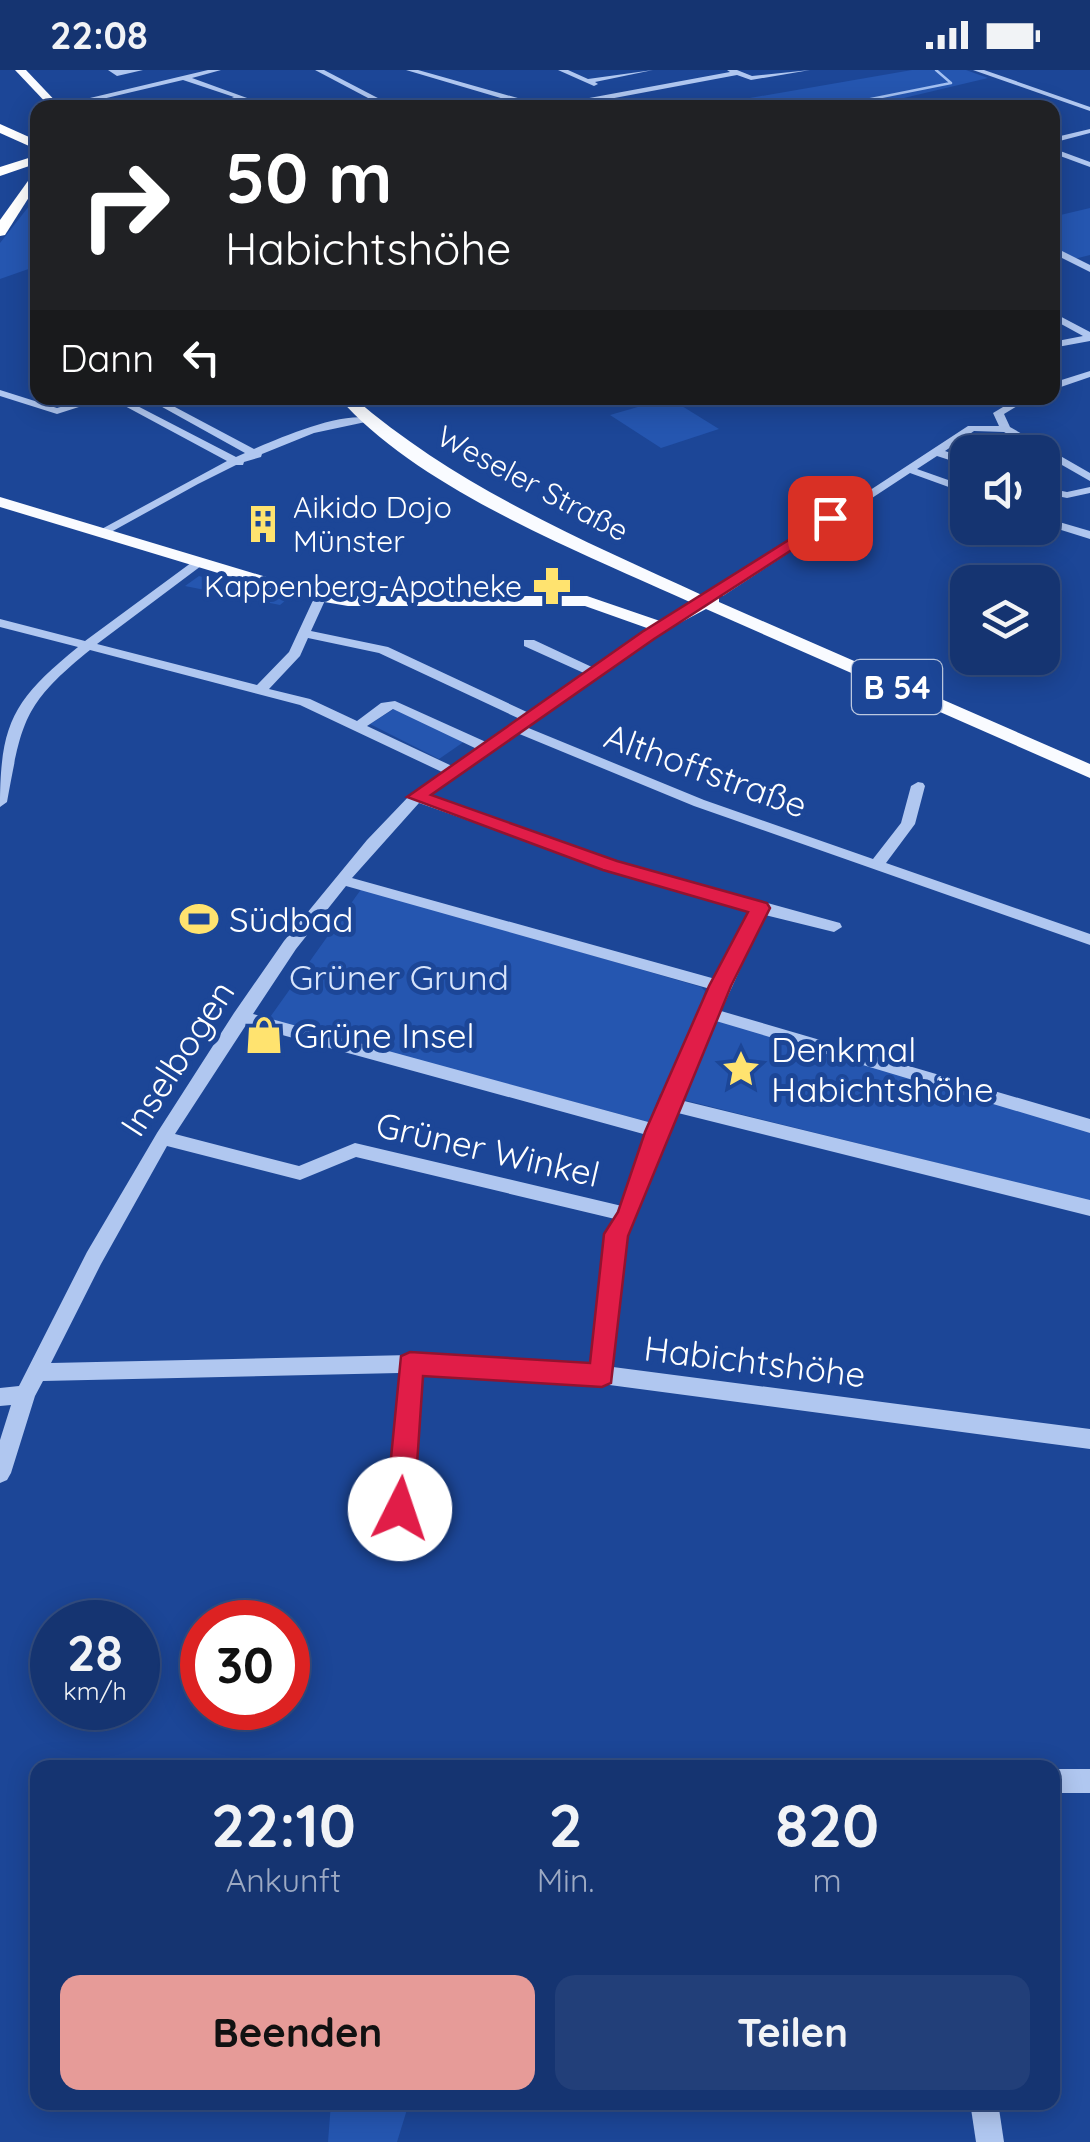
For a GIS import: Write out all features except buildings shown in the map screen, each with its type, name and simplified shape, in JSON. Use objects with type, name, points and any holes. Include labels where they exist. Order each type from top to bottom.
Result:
[{"type":"highway","points":[[0,128],[30,142]]},
{"type":"highway","points":[[17,136],[30,137]]},
{"type":"highway","points":[[0,140],[30,155]]},
{"type":"highway","points":[[0,172],[30,161]]},
{"type":"highway","points":[[0,232],[30,185]]},
{"type":"highway","points":[[14,212],[30,198]]},
{"type":"main road","points":[[20,70],[49,100]]},
{"type":"main road","name":"Weseler Straße","points":[[351,405],[363,420],[483,498],[1090,759]]},
{"type":"main road","name":"Weseler Straße","points":[[370,405],[432,457],[492,492],[1090,772]]},
{"type":"main road","points":[[0,502],[321,596],[348,600],[587,601],[661,628]]},
{"type":"main road","name":"Inselbogen","points":[[661,628],[712,598]]},
{"type":"street","points":[[112,70],[139,70]]},
{"type":"street","points":[[87,100],[217,70]]},
{"type":"street","points":[[318,70],[378,100]]},
{"type":"street","points":[[410,70],[519,100]]},
{"type":"street","points":[[562,70],[613,92]]},
{"type":"street","points":[[586,81],[650,70]]},
{"type":"street","points":[[678,70],[698,80]]},
{"type":"street","points":[[580,100],[734,72],[751,78],[806,70]]},
{"type":"street","points":[[977,70],[1090,109]]},
{"type":"street","points":[[184,78],[249,100]]},
{"type":"street","points":[[233,100],[241,97]]},
{"type":"street","points":[[1060,139],[1090,131]]},
{"type":"street","points":[[1060,153],[1090,165]]},
{"type":"street","points":[[1060,253],[1090,268]]},
{"type":"street","points":[[1060,320],[1090,337]]},
{"type":"street","points":[[1060,343],[1090,337]]},
{"type":"street","points":[[1060,384],[1090,374]]},
{"type":"street","points":[[0,393],[30,402]]},
{"type":"street","points":[[39,405],[58,411],[78,405]]},
{"type":"street","points":[[129,405],[239,463]]},
{"type":"street","points":[[165,405],[257,454]]},
{"type":"street","points":[[1006,429],[998,413],[1012,405]]},
{"type":"street","points":[[102,533],[154,502],[257,454],[363,420]]},
{"type":"street","points":[[712,598],[980,426],[1006,429],[1090,478]]},
{"type":"street","points":[[935,452],[950,457]]},
{"type":"street","points":[[908,469],[950,484]]},
{"type":"street","points":[[1060,493],[1090,490]]},
{"type":"street","points":[[1060,526],[1090,535]]},
{"type":"street","points":[[0,802],[20,716],[30,700],[90,647],[199,563]]},
{"type":"street","points":[[260,690],[295,653],[321,596]]},
{"type":"street","points":[[0,623],[304,702],[451,772]]},
{"type":"street","name":"Inselbogen","points":[[0,1474],[35,1372],[163,1138],[240,1018],[342,880],[416,797],[661,628]]},
{"type":"street","points":[[306,634],[384,650],[521,723]]},
{"type":"street","points":[[530,643],[594,673]]},
{"type":"street","points":[[359,726],[386,706],[395,705],[485,747]]},
{"type":"street","name":"Althoffstraße","points":[[521,723],[683,797],[1090,940]]},
{"type":"street","points":[[878,863],[908,824],[918,786]]},
{"type":"street","points":[[416,797],[610,865],[834,927]]},
{"type":"street","points":[[342,880],[720,986]]},
{"type":"street","points":[[240,1018],[657,1132],[720,986],[760,908]]},
{"type":"street","points":[[709,1012],[1090,1126]]},
{"type":"street","points":[[668,1104],[1090,1208]]},
{"type":"street","name":"Grüner Winkel","points":[[602,1375],[616,1234],[628,1215],[657,1132]]},
{"type":"street","name":"Grüner Winkel","points":[[163,1138],[300,1173],[355,1150],[628,1215]]},
{"type":"street","points":[[397,1545],[410,1364]]},
{"type":"street","name":"Habichtshöhe","points":[[35,1372],[410,1364],[602,1375],[1090,1439]]},
{"type":"street","points":[[0,1397],[25,1395]]},
{"type":"street","points":[[1060,1780],[1090,1781]]},
{"type":"street","points":[[985,2110],[990,2142]]},
{"type":"green space","points":[[912,70],[966,70],[988,78],[895,100],[738,100]]},
{"type":"green space","points":[[30,205],[30,268],[0,279],[0,243]]},
{"type":"green space","points":[[1090,208],[1090,255],[1074,259],[1060,251],[1060,215]]},
{"type":"green space","points":[[645,405],[680,405],[719,429],[661,448],[610,415]]},
{"type":"green space","points":[[199,576],[286,600],[280,605],[185,586]]},
{"type":"green space","points":[[394,709],[465,741],[439,759],[370,724]]},
{"type":"green space","name":"Grüner Grund","points":[[362,888],[701,987],[705,991],[698,1012],[1090,1132],[1090,1201],[660,1094],[649,1122],[268,1020]]},
{"type":"green space","points":[[330,2110],[407,2110],[397,2142],[328,2142]]},
{"type":"waterway","points":[[866,100],[951,83],[936,70]]},
{"type":"place","name":"Aikido Dojo Münster","points":[[263,524]]},
{"type":"place","name":"Kappenberg-Apotheke","points":[[552,586]]},
{"type":"place","name":"Südbad","points":[[199,919]]},
{"type":"place","name":"Grüne Insel","points":[[264,1035]]},
{"type":"place","name":"Denkmal Habichtshöhe","points":[[741,1069]]},
{"type":"route","points":[[400,1509],[410,1364],[602,1375],[616,1234],[628,1215],[657,1132],[720,986],[760,908],[610,865],[416,797],[648,636],[719,594],[830,518]]}]
